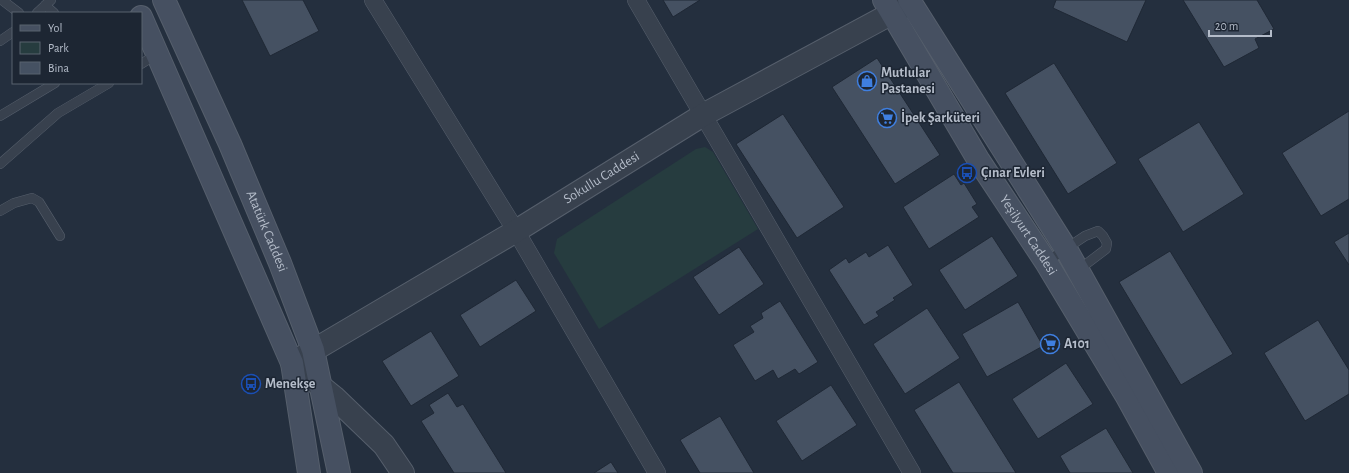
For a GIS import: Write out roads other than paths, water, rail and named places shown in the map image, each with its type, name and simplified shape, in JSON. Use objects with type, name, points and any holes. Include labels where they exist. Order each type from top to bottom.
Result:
[{"type":"main road","points":[[133,0],[139,12]]},
{"type":"main road","name":"Atatürk Caddesi","points":[[164,0],[230,144],[280,263],[313,350],[339,473]]},
{"type":"main road","name":"Yeşilyurt Caddesi","points":[[911,1],[1066,249],[1068,275],[1126,396],[1169,473]]},
{"type":"main road","name":"Yeşilyurt Caddesi","points":[[888,7],[979,161],[1046,262],[1068,275],[1191,473]]},
{"type":"main road","name":"Atatürk Caddesi","points":[[142,22],[149,59],[292,363],[309,473]]},
{"type":"street","points":[[373,0],[516,231],[657,473]]},
{"type":"street","points":[[636,0],[912,473]]},
{"type":"street","name":"Sokullu Caddesi","points":[[292,363],[516,231],[703,115],[888,7],[911,1]]},
{"type":"street","points":[[292,363],[334,397],[384,445],[403,473]]},
{"type":"lane","points":[[2,0],[18,12]]},
{"type":"lane","points":[[38,12],[48,3],[53,12]]},
{"type":"lane","points":[[0,41],[12,33]]},
{"type":"lane","points":[[0,116],[54,84]]},
{"type":"lane","points":[[0,164],[58,114],[107,84]]},
{"type":"lane","points":[[0,211],[14,203],[32,198],[39,202],[60,236]]},
{"type":"lane","points":[[1046,262],[1090,234],[1098,231],[1107,243],[1106,249],[1068,275]]},
{"type":"place","name":"Mutlular Pastanesi","points":[[867,81]]},
{"type":"place","name":"İpek Şarküteri","points":[[887,118]]},
{"type":"place","name":"Çınar Evleri","points":[[967,173]]},
{"type":"place","name":"A101","points":[[1050,344]]},
{"type":"place","name":"Menekşe","points":[[251,384]]}]
